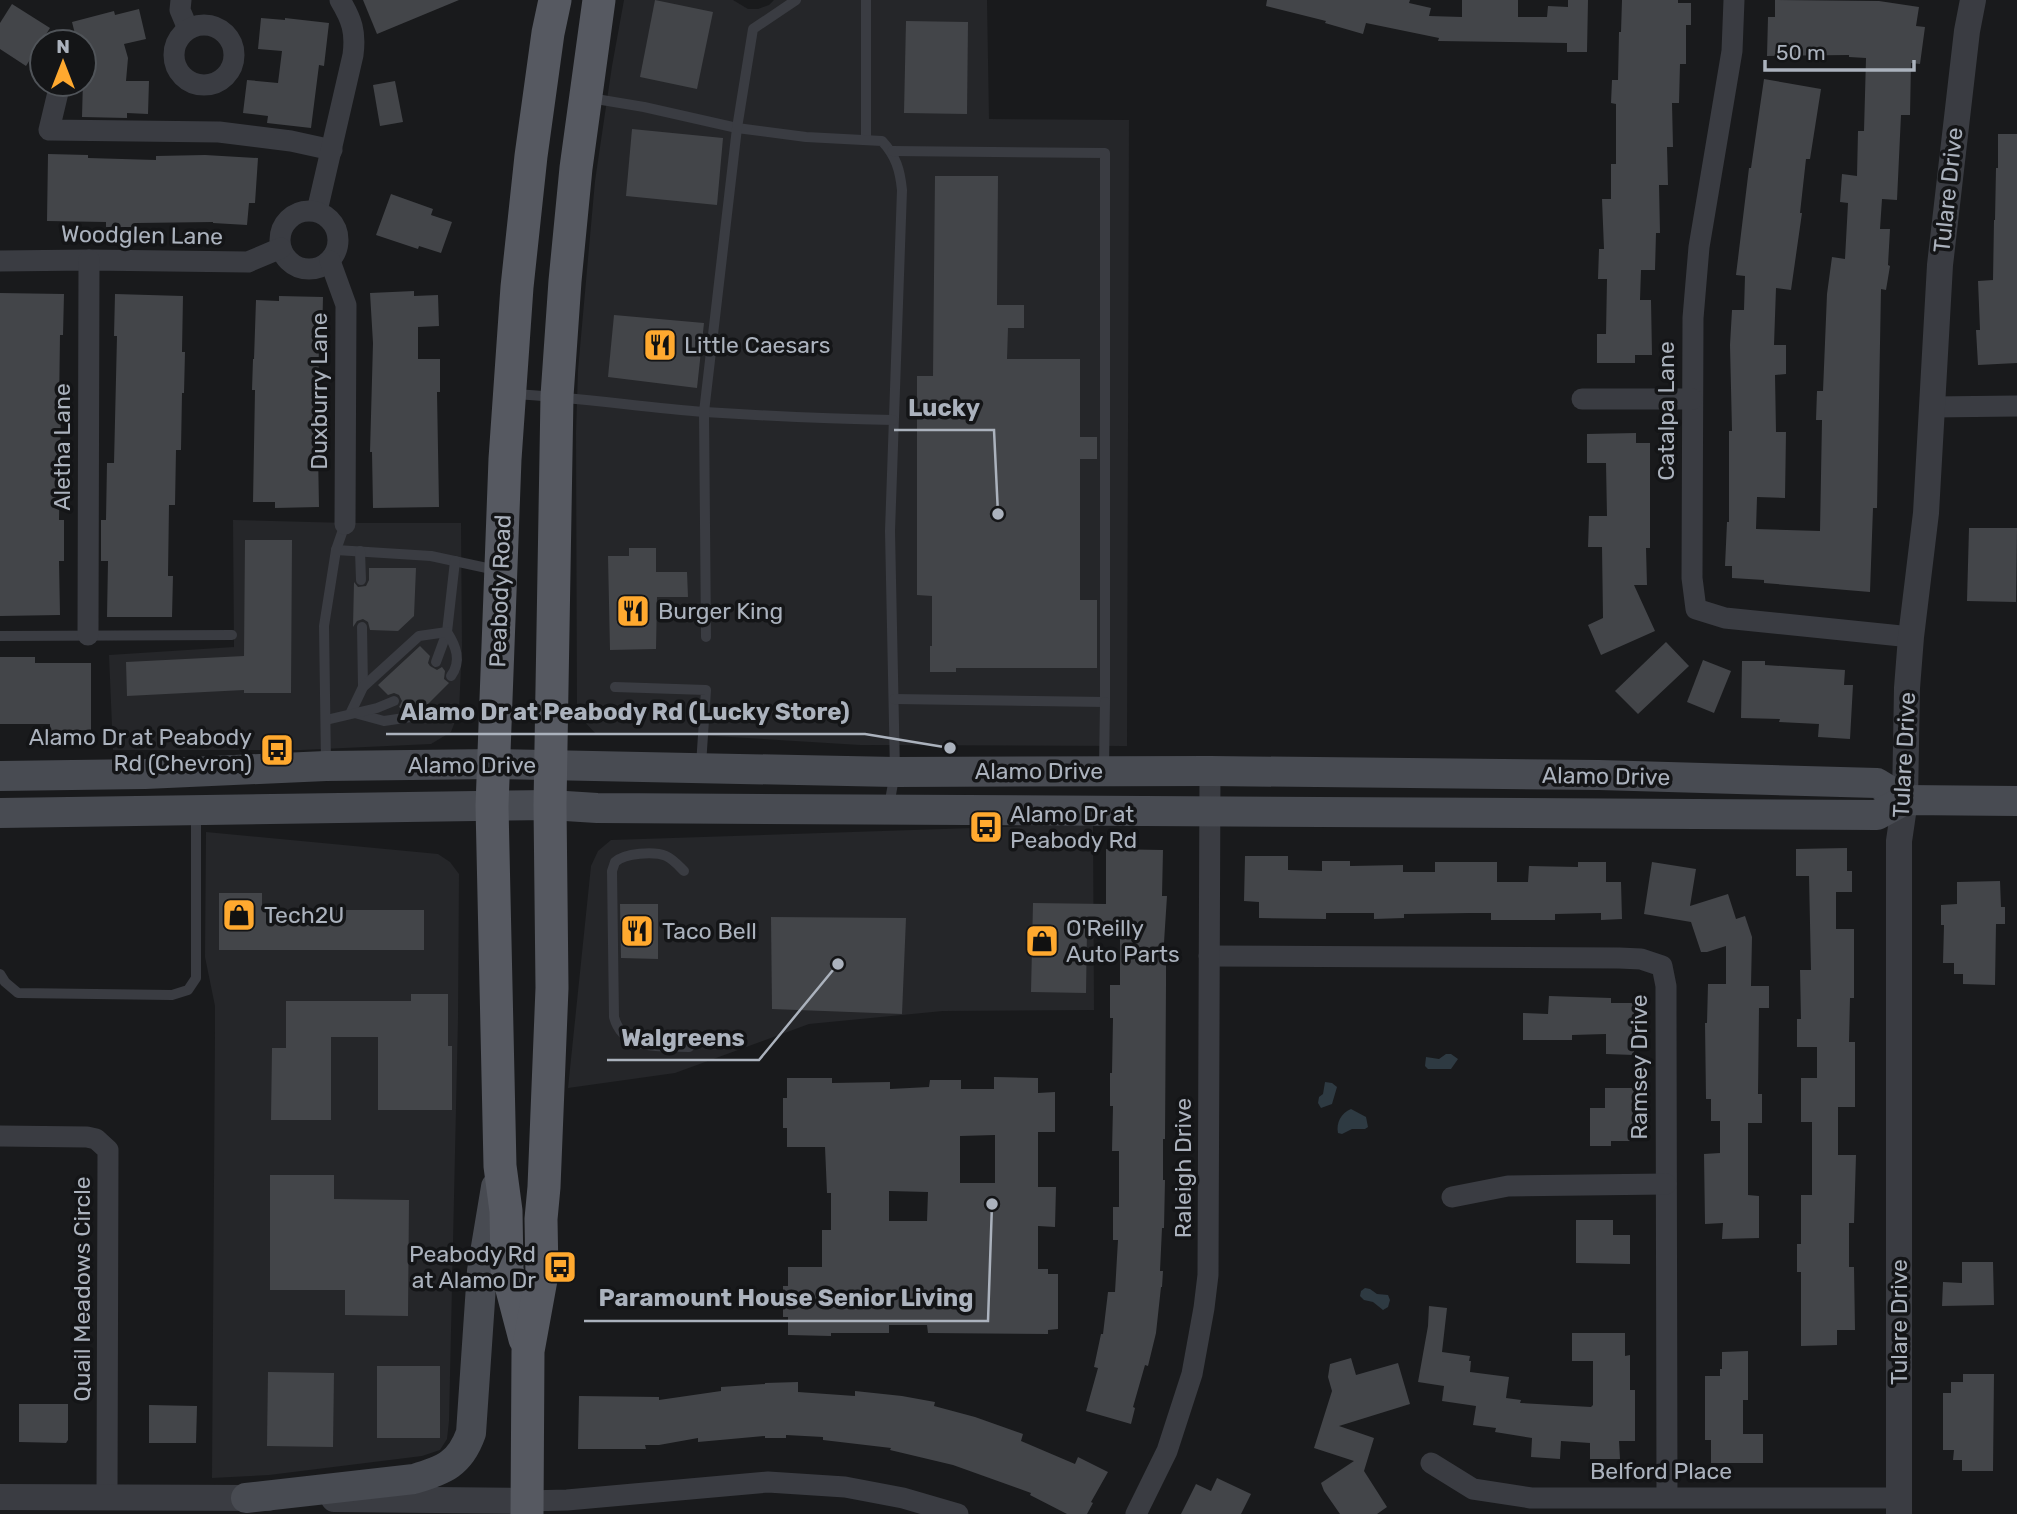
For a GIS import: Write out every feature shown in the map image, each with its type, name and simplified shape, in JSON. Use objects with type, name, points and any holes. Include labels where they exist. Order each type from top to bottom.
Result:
[{"type":"main road","name":"Peabody Road","points":[[528,1351],[507,1270],[506,1211],[500,1166],[492,806],[505,459],[517,287],[531,156],[555,0]]},
{"type":"main road","name":"Peabody Road","points":[[527,1507],[528,1351],[542,1274],[541,1219],[552,988],[550,805],[557,396],[576,167],[599,0]]},
{"type":"main road","name":"Alamo Drive","points":[[0,776],[495,764],[895,772],[1210,771],[1599,775],[1877,783],[1905,800]]},
{"type":"main road","name":"Alamo Drive","points":[[0,813],[550,805],[610,808],[1877,815],[1905,800],[2017,801]]},
{"type":"main road","points":[[246,1497],[414,1479],[438,1472],[453,1463],[461,1454],[471,1433],[482,1271],[500,1166]]},
{"type":"street","points":[[181,0],[180,10],[188,29]]},
{"type":"street","points":[[317,211],[355,38],[352,21],[340,0]]},
{"type":"street","name":"Catalpa Lane","points":[[1734,0],[1732,51],[1699,247],[1693,318],[1692,578],[1696,609],[1725,618],[1910,637]]},
{"type":"street","name":"Tulare Drive","points":[[1899,1506],[1899,841],[1905,800],[1910,637],[1926,513],[1940,265],[1966,31],[1973,0]]},
{"type":"street","points":[[57,98],[49,130],[219,132],[291,141],[332,150]]},
{"type":"street","points":[[317,211],[330,219],[338,232],[338,247],[330,261],[317,268],[302,268],[289,261],[281,248],[281,233],[288,219],[301,212],[317,211]]},
{"type":"street","name":"Woodglen Lane","points":[[0,261],[248,262],[281,248]]},
{"type":"street","name":"Aletha Lane","points":[[88,635],[89,260]]},
{"type":"street","name":"Duxburry Lane","points":[[330,261],[346,305],[345,524]]},
{"type":"street","points":[[1582,399],[1692,399]]},
{"type":"street","points":[[1932,407],[2017,406]]},
{"type":"street","name":"Raleigh Drive","points":[[1136,1514],[1167,1451],[1192,1374],[1208,1275],[1210,771]]},
{"type":"street","name":"Ramsey Drive","points":[[1209,956],[1619,958],[1641,959],[1662,966],[1666,986],[1667,1497]]},
{"type":"street","name":"Quail Meadows Circle","points":[[0,1136],[88,1137],[96,1139],[108,1150],[107,1499]]},
{"type":"street","points":[[1452,1197],[1508,1186],[1666,1184]]},
{"type":"street","name":"Belford Place","points":[[1432,1463],[1473,1489],[1531,1498],[1667,1497],[1899,1506]]},
{"type":"street","points":[[0,1497],[246,1497],[527,1507],[567,1500],[768,1482],[845,1487],[903,1498],[958,1514]]},
{"type":"lane","points":[[706,637],[704,412],[737,128],[753,29],[796,0]]},
{"type":"lane","points":[[866,0],[866,140]]},
{"type":"lane","points":[[586,97],[737,128],[806,137],[882,141],[892,151],[901,172],[890,531],[895,772],[889,809]]},
{"type":"lane","points":[[892,151],[1105,153],[1104,771]]},
{"type":"lane","points":[[509,394],[557,396],[704,412],[893,420]]},
{"type":"lane","points":[[326,766],[324,626],[336,550],[345,524]]},
{"type":"lane","points":[[336,550],[419,555],[501,570]]},
{"type":"lane","points":[[360,551],[361,580]]},
{"type":"lane","points":[[436,662],[447,632],[455,561]]},
{"type":"lane","points":[[362,627],[363,687]]},
{"type":"lane","points":[[351,712],[363,687],[419,636],[447,632]]},
{"type":"lane","points":[[447,632],[455,644],[457,659],[456,670],[451,676]]},
{"type":"lane","points":[[0,636],[232,635]]},
{"type":"lane","points":[[615,687],[706,690],[701,768]]},
{"type":"lane","points":[[894,699],[1105,702]]},
{"type":"lane","points":[[326,720],[377,708],[394,701]]},
{"type":"lane","points":[[351,712],[384,721],[411,717]]},
{"type":"lane","points":[[0,974],[18,993],[172,995],[188,990],[195,978],[196,810]]},
{"type":"lane","points":[[684,871],[667,856],[656,854],[626,855],[615,862],[612,871],[614,1017],[627,1039],[650,1046],[689,1047]]},
{"type":"shaded area","points":[[624,0],[733,0],[748,9],[758,9],[774,0],[987,0],[989,119],[1129,120],[1127,746],[860,745],[681,734],[597,735],[577,714],[578,370],[595,181]]},
{"type":"shaded area","points":[[233,520],[461,523],[462,646],[459,711],[451,732],[431,744],[301,750],[113,750],[109,655],[234,647]]},
{"type":"shaded area","points":[[1093,824],[1094,1010],[943,1011],[809,1024],[675,1073],[568,1088],[591,866],[598,851],[611,840]]},
{"type":"shaded area","points":[[206,832],[438,854],[450,862],[459,874],[449,1421],[447,1439],[440,1450],[422,1456],[269,1475],[212,1478],[215,1006],[205,957]]},
{"type":"shaded area","points":[[1446,1054],[1458,1059],[1451,1069],[1428,1069],[1425,1066],[1426,1057],[1439,1059]]},
{"type":"shaded area","points":[[1325,1082],[1337,1087],[1332,1104],[1321,1108],[1318,1103]]},
{"type":"shaded area","points":[[1351,1109],[1366,1117],[1368,1127],[1338,1133],[1340,1119]]},
{"type":"shaded area","points":[[1365,1288],[1377,1294],[1388,1295],[1388,1307],[1383,1310],[1373,1302],[1364,1300],[1360,1296]]},
{"type":"building","points":[[363,0],[459,0],[377,34]]},
{"type":"building","points":[[655,0],[713,12],[697,89],[640,77]]},
{"type":"building","points":[[1267,0],[1410,0],[1409,3],[1431,8],[1429,16],[1462,17],[1462,0],[1518,0],[1518,17],[1547,17],[1548,6],[1568,7],[1568,0],[1588,0],[1587,52],[1567,52],[1567,43],[1438,41],[1439,38],[1366,23],[1363,34],[1325,23],[1326,21],[1266,6]]},
{"type":"building","points":[[1622,0],[1678,0],[1678,3],[1691,3],[1691,25],[1686,25],[1686,64],[1680,64],[1679,103],[1672,103],[1673,147],[1667,147],[1668,185],[1659,185],[1660,233],[1656,233],[1655,270],[1641,270],[1640,300],[1651,300],[1652,355],[1635,355],[1635,363],[1597,363],[1597,334],[1606,334],[1607,279],[1598,279],[1599,249],[1604,249],[1602,199],[1611,199],[1611,164],[1616,164],[1616,104],[1611,103],[1612,80],[1618,80]]},
{"type":"building","points":[[1775,0],[1879,1],[1919,7],[1916,26],[1925,27],[1920,64],[1911,63],[1910,115],[1901,115],[1897,200],[1882,199],[1880,229],[1890,229],[1890,266],[1886,290],[1881,289],[1877,508],[1873,508],[1870,592],[1732,578],[1732,566],[1725,566],[1729,522],[1729,431],[1732,431],[1732,310],[1744,310],[1745,276],[1736,275],[1749,168],[1764,79],[1821,89],[1810,159],[1806,159],[1802,213],[1791,290],[1776,288],[1774,345],[1786,345],[1786,374],[1775,375],[1776,432],[1786,432],[1785,498],[1757,497],[1756,529],[1820,531],[1822,420],[1816,420],[1817,391],[1823,391],[1827,294],[1832,257],[1845,259],[1848,203],[1840,202],[1842,174],[1857,176],[1858,131],[1864,131],[1866,58],[1849,55],[1767,56],[1768,17],[1775,17]]},
{"type":"building","points":[[12,4],[50,28],[28,28],[26,66],[0,49],[0,23]]},
{"type":"building","points":[[139,9],[146,39],[124,44],[128,58],[126,81],[149,81],[148,114],[127,113],[127,118],[82,117],[83,98],[98,98],[98,28],[74,28],[72,22],[114,11],[115,15]]},
{"type":"building","points":[[261,18],[329,23],[324,66],[319,65],[311,128],[267,123],[268,116],[243,113],[247,80],[278,83],[282,51],[258,49]]},
{"type":"building","points":[[906,21],[968,22],[967,114],[904,113]]},
{"type":"building","points":[[395,81],[403,122],[380,126],[373,85]]},
{"type":"building","points":[[632,129],[723,138],[717,205],[626,196]]},
{"type":"building","points":[[1998,134],[2017,134],[2017,363],[1978,365],[1978,281],[1993,280]]},
{"type":"building","points":[[48,154],[156,160],[156,156],[205,155],[258,158],[255,203],[249,203],[247,225],[213,222],[137,223],[137,227],[106,227],[106,222],[47,221]]},
{"type":"building","points":[[935,176],[998,176],[997,305],[1024,305],[1024,328],[1008,328],[1007,359],[1080,359],[1080,437],[1097,437],[1097,459],[1080,459],[1080,600],[1097,600],[1097,668],[956,668],[956,672],[930,672],[932,596],[917,595],[917,376],[933,376]]},
{"type":"building","points":[[391,194],[433,209],[431,215],[452,222],[441,253],[419,246],[418,249],[376,235]]},
{"type":"building","points":[[414,291],[414,296],[438,295],[439,326],[418,327],[418,359],[440,359],[440,392],[437,392],[439,507],[373,508],[370,452],[373,343],[370,293]]},
{"type":"building","points":[[0,293],[64,294],[63,335],[60,335],[59,407],[59,520],[64,520],[64,561],[59,561],[60,615],[0,616]]},
{"type":"building","points":[[115,294],[183,296],[182,352],[185,352],[181,450],[176,450],[175,505],[169,505],[168,576],[173,576],[172,617],[107,617],[108,561],[101,561],[101,520],[106,520],[107,463],[114,463],[117,336],[114,336]]},
{"type":"building","points":[[279,296],[323,297],[322,339],[319,339],[318,410],[322,410],[322,452],[318,452],[319,507],[275,508],[275,502],[253,502],[255,390],[252,390],[256,300],[279,301]]},
{"type":"building","points":[[614,315],[704,323],[697,388],[608,377]]},
{"type":"building","points":[[1636,433],[1636,443],[1650,443],[1650,548],[1646,548],[1647,585],[1634,585],[1655,631],[1601,655],[1588,625],[1603,618],[1602,547],[1588,547],[1589,516],[1607,516],[1606,463],[1587,463],[1587,434]]},
{"type":"building","points":[[1969,528],[2017,528],[2016,602],[1967,601]]},
{"type":"building","points":[[245,540],[292,540],[291,693],[244,693],[244,690],[127,696],[126,662],[244,656]]},
{"type":"building","name":"Burger King","points":[[629,548],[656,548],[656,572],[687,572],[688,597],[657,597],[656,649],[610,650],[608,556],[629,556]]},
{"type":"building","points":[[369,568],[416,568],[414,616],[398,631],[370,630],[368,622],[363,619],[357,621],[353,627],[354,582],[358,587],[366,586]]},
{"type":"building","points":[[1666,642],[1689,666],[1638,714],[1615,691]]},
{"type":"building","points":[[420,646],[430,656],[430,666],[437,670],[442,667],[445,671],[444,679],[449,683],[418,714],[413,710],[403,710],[399,707],[402,701],[399,695],[388,695],[378,685]]},
{"type":"building","points":[[0,657],[35,657],[35,663],[91,663],[91,730],[50,731],[50,724],[0,724]]},
{"type":"building","points":[[1703,660],[1731,671],[1714,713],[1687,702]]},
{"type":"building","points":[[1742,661],[1845,670],[1844,685],[1853,685],[1850,739],[1818,737],[1819,724],[1741,718]]},
{"type":"building","points":[[1847,848],[1847,871],[1852,871],[1852,892],[1836,892],[1836,929],[1854,929],[1854,998],[1850,998],[1849,1042],[1855,1042],[1855,1107],[1838,1107],[1838,1155],[1856,1155],[1854,1223],[1849,1223],[1849,1267],[1854,1267],[1855,1330],[1837,1330],[1837,1345],[1801,1346],[1801,1272],[1797,1272],[1797,1244],[1801,1244],[1801,1195],[1812,1195],[1812,1122],[1801,1122],[1801,1078],[1817,1078],[1817,1047],[1797,1047],[1797,1019],[1801,1019],[1800,970],[1811,970],[1809,876],[1796,876],[1796,849]]},
{"type":"building","points":[[1106,849],[1163,850],[1162,896],[1167,896],[1163,958],[1166,958],[1166,985],[1164,1228],[1160,1271],[1163,1271],[1162,1287],[1156,1333],[1148,1366],[1145,1365],[1133,1407],[1135,1408],[1131,1424],[1086,1411],[1098,1368],[1094,1367],[1103,1334],[1108,1292],[1115,1292],[1118,1240],[1113,1240],[1113,1207],[1119,1207],[1119,1151],[1112,1151],[1113,1106],[1110,1106],[1110,1073],[1113,1018],[1110,1018],[1110,985],[1120,985],[1120,929],[1087,929],[1086,993],[1031,992],[1033,903],[1106,904]]},
{"type":"building","points":[[1245,856],[1288,856],[1288,870],[1322,871],[1322,861],[1350,861],[1350,866],[1403,865],[1403,872],[1435,872],[1435,862],[1497,862],[1497,882],[1528,882],[1529,866],[1578,867],[1578,862],[1606,862],[1606,882],[1621,882],[1622,919],[1601,920],[1601,913],[1555,914],[1555,920],[1491,920],[1491,913],[1404,914],[1404,918],[1374,919],[1374,913],[1326,913],[1326,919],[1259,918],[1259,902],[1244,901]]},
{"type":"building","points":[[1652,862],[1696,869],[1690,906],[1728,894],[1736,919],[1745,916],[1752,937],[1751,986],[1769,986],[1769,1008],[1759,1008],[1758,1094],[1762,1094],[1762,1123],[1748,1123],[1748,1195],[1759,1196],[1759,1238],[1722,1239],[1723,1223],[1705,1224],[1704,1154],[1720,1153],[1720,1121],[1711,1121],[1711,1099],[1706,1099],[1705,1023],[1708,984],[1726,984],[1726,946],[1701,952],[1691,922],[1644,914]]},
{"type":"building","points":[[2000,881],[2005,924],[1996,924],[1995,985],[1963,984],[1963,974],[1954,974],[1954,963],[1943,963],[1944,925],[1941,925],[1941,905],[1957,904],[1957,882]]},
{"type":"building","points":[[219,893],[262,893],[262,910],[424,910],[424,950],[219,950]]},
{"type":"building","name":"Taco Bell","points":[[620,904],[658,904],[658,959],[621,958]]},
{"type":"building","points":[[771,917],[906,918],[902,1014],[772,1009]]},
{"type":"building","points":[[411,994],[448,994],[448,1046],[452,1046],[452,1110],[378,1110],[378,1037],[331,1037],[331,1120],[271,1120],[272,1048],[286,1048],[286,1001],[411,1001]]},
{"type":"building","points":[[1549,996],[1611,998],[1611,1003],[1634,1003],[1634,1055],[1606,1054],[1606,1034],[1572,1035],[1572,1040],[1523,1040],[1523,1013],[1548,1014]]},
{"type":"building","points":[[994,1077],[1038,1078],[1038,1093],[1055,1092],[1055,1132],[1038,1132],[1038,1187],[1056,1187],[1055,1227],[1038,1226],[1038,1269],[1048,1269],[1048,1274],[1058,1274],[1058,1329],[1048,1330],[1048,1334],[928,1333],[927,1325],[889,1325],[889,1333],[788,1335],[788,1317],[783,1317],[783,1286],[788,1286],[788,1267],[822,1267],[822,1230],[831,1230],[831,1193],[827,1193],[825,1147],[787,1147],[787,1128],[783,1128],[783,1098],[787,1098],[787,1078],[832,1078],[832,1083],[890,1082],[890,1089],[929,1087],[930,1080],[961,1080],[961,1089],[994,1089]],"holes":[[[995,1135],[995,1183],[960,1183],[960,1136]],[[889,1191],[928,1192],[927,1221],[889,1221]]]},
{"type":"building","points":[[1605,1088],[1634,1088],[1634,1141],[1611,1141],[1611,1146],[1590,1146],[1590,1108],[1605,1108]]},
{"type":"building","points":[[270,1175],[334,1175],[334,1199],[409,1200],[408,1316],[345,1315],[345,1290],[270,1290]]},
{"type":"building","points":[[1576,1220],[1613,1220],[1613,1235],[1630,1235],[1630,1264],[1576,1263]]},
{"type":"building","points":[[1962,1262],[1993,1262],[1994,1305],[1942,1306],[1943,1282],[1962,1283]]},
{"type":"building","points":[[1429,1306],[1447,1308],[1442,1352],[1470,1356],[1470,1372],[1509,1377],[1506,1398],[1521,1400],[1520,1403],[1591,1407],[1593,1361],[1572,1361],[1572,1333],[1625,1333],[1625,1356],[1630,1355],[1630,1390],[1635,1390],[1635,1441],[1619,1441],[1620,1459],[1590,1459],[1590,1443],[1561,1441],[1560,1459],[1531,1457],[1532,1438],[1495,1432],[1496,1428],[1473,1425],[1476,1406],[1442,1401],[1444,1386],[1418,1382]]},
{"type":"building","points":[[1748,1351],[1748,1400],[1743,1400],[1743,1434],[1763,1434],[1763,1463],[1711,1463],[1711,1440],[1705,1440],[1705,1376],[1720,1376],[1722,1352]]},
{"type":"building","points":[[1351,1358],[1356,1375],[1398,1363],[1410,1404],[1339,1426],[1374,1438],[1364,1471],[1387,1507],[1377,1514],[1340,1514],[1321,1483],[1354,1461],[1314,1448],[1332,1391],[1328,1377],[1330,1364]]},
{"type":"building","points":[[377,1366],[440,1366],[440,1438],[377,1438]]},
{"type":"building","points":[[268,1372],[334,1373],[333,1447],[267,1446]]},
{"type":"building","points":[[1963,1374],[1994,1374],[1993,1471],[1962,1471],[1962,1460],[1953,1460],[1954,1450],[1943,1450],[1943,1393],[1951,1393],[1951,1382],[1963,1382]]},
{"type":"building","points":[[798,1382],[798,1392],[855,1396],[855,1391],[935,1402],[934,1406],[1023,1434],[1021,1441],[1075,1464],[1078,1457],[1108,1472],[1087,1514],[1067,1514],[1030,1495],[1031,1493],[953,1465],[890,1450],[891,1448],[823,1440],[823,1437],[786,1435],[786,1438],[765,1436],[698,1442],[698,1438],[645,1445],[646,1449],[578,1449],[579,1396],[659,1397],[659,1400],[721,1391],[721,1387]]},
{"type":"building","points":[[19,1404],[68,1404],[66,1443],[19,1442]]},
{"type":"building","points":[[149,1405],[197,1406],[196,1443],[149,1443]]},
{"type":"building","points":[[1217,1478],[1251,1494],[1241,1514],[1181,1514],[1196,1484],[1211,1491]]},
{"type":"place","name":"Little Caesars","points":[[660,345]]},
{"type":"place","name":"Lucky","points":[[998,514]]},
{"type":"place","name":"Burger King","points":[[633,611]]},
{"type":"place","name":"Alamo Dr at Peabody Rd (Lucky Store)","points":[[950,748]]},
{"type":"place","name":"Alamo Dr at Peabody Rd (Chevron)","points":[[277,750]]},
{"type":"place","name":"Alamo Dr at Peabody Rd","points":[[986,827]]},
{"type":"place","name":"Tech2U","points":[[239,915]]},
{"type":"place","name":"Taco Bell","points":[[637,931]]},
{"type":"place","name":"O'Reilly Auto Parts","points":[[1042,941]]},
{"type":"place","name":"Walgreens","points":[[838,964]]},
{"type":"place","name":"Paramount House Senior Living","points":[[992,1204]]},
{"type":"place","name":"Peabody Rd at Alamo Dr","points":[[560,1267]]}]
